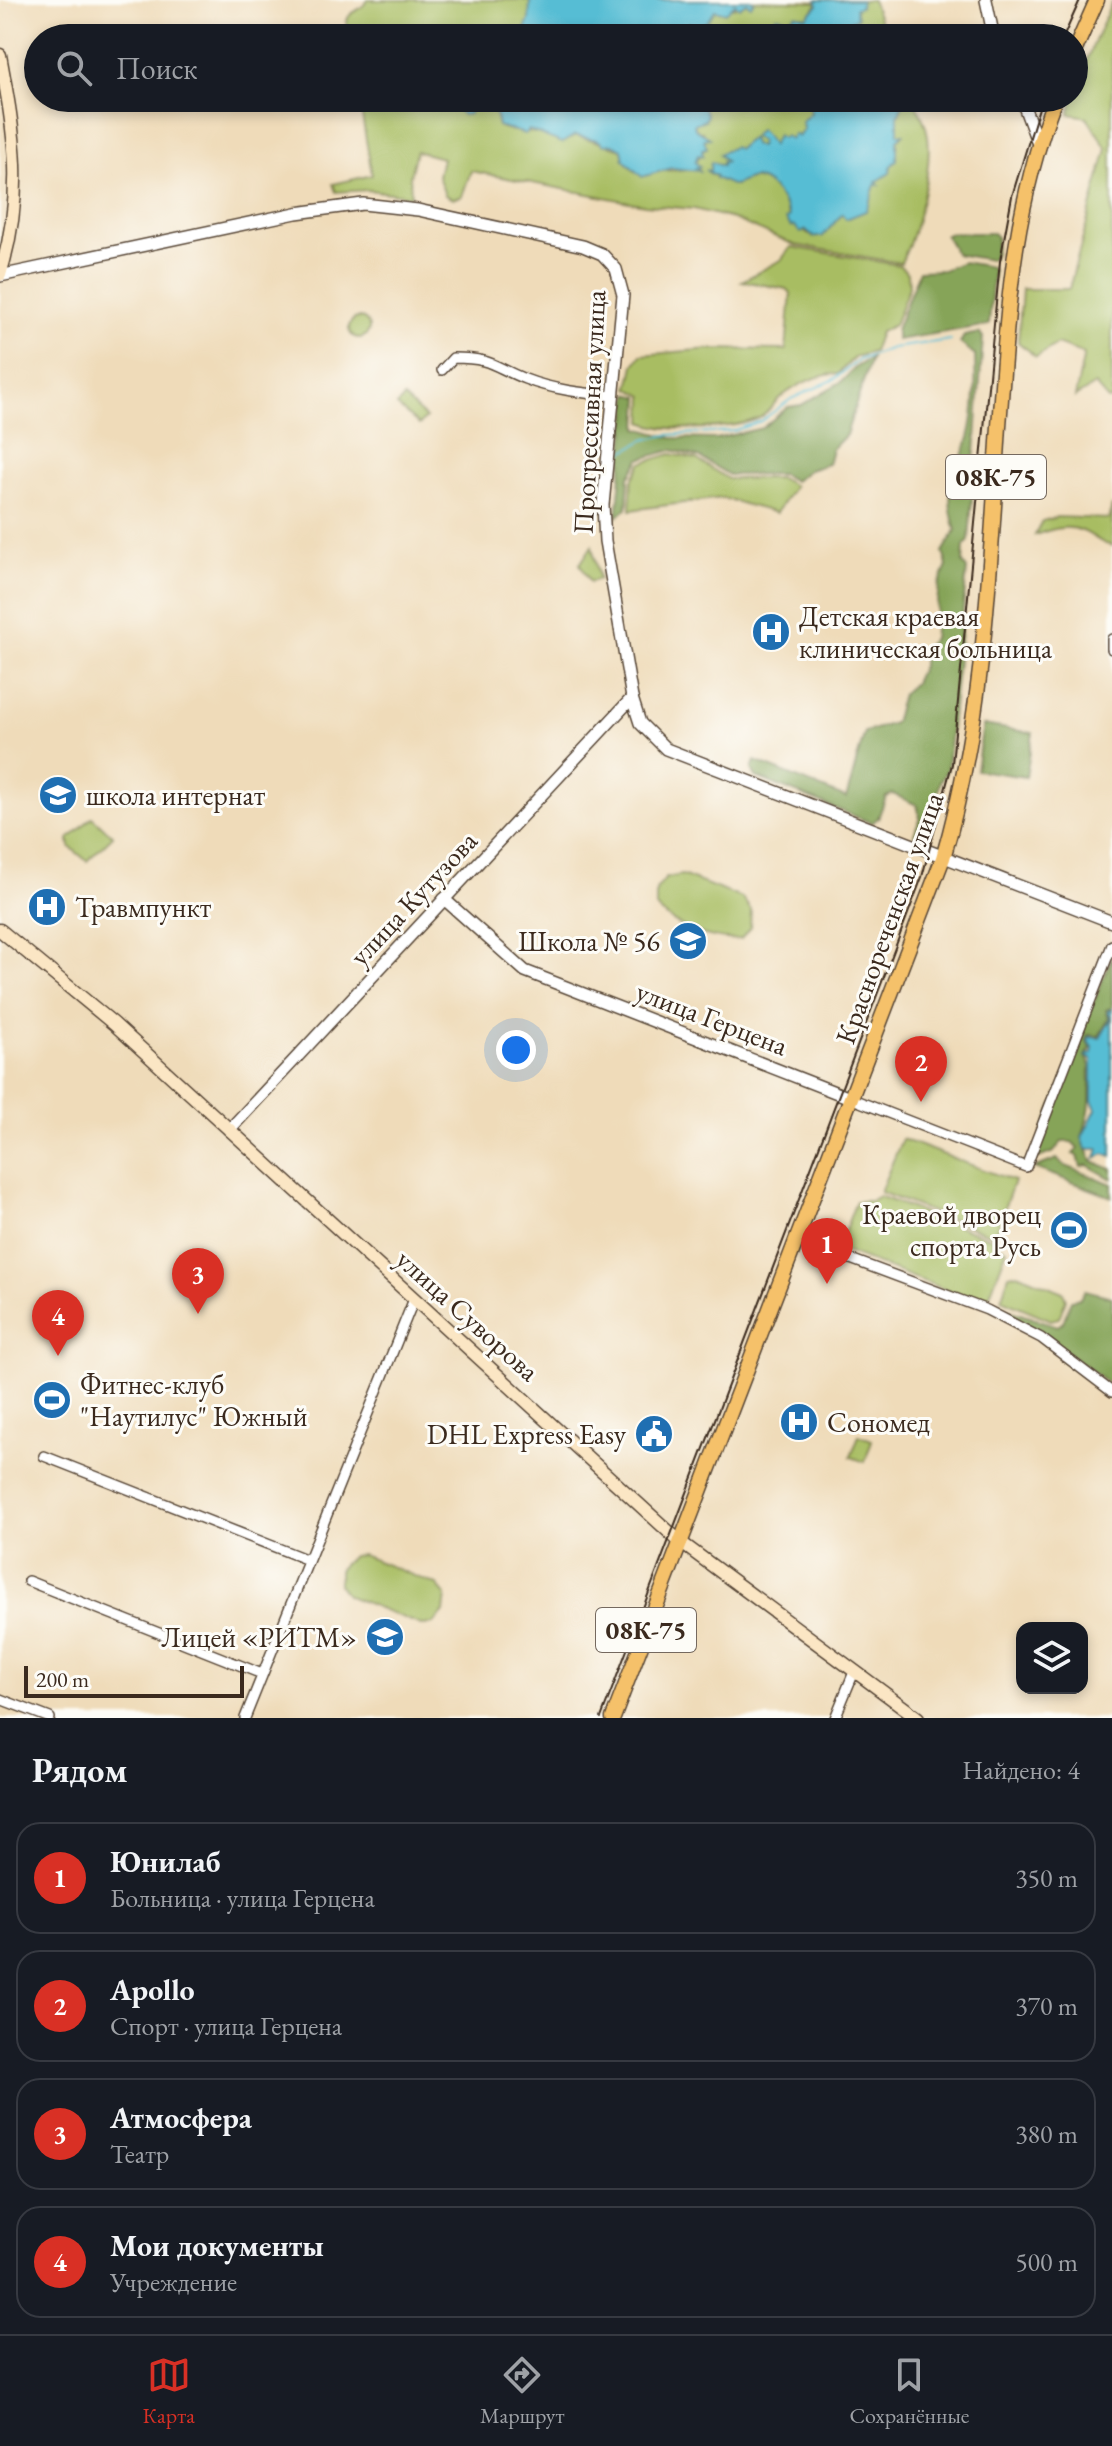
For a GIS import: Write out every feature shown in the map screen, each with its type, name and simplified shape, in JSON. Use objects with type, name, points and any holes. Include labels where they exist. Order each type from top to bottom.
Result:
[{"type":"main road","points":[[1086,24],[1097,0]]},
{"type":"main road","points":[[0,55],[17,178],[12,236],[0,275]]},
{"type":"main road","name":"Краснореченская улица","points":[[613,1718],[943,858],[964,784],[975,715],[1011,260],[1038,144],[1050,112]]},
{"type":"main road","name":"улица Суворова","points":[[0,930],[70,984],[679,1541],[918,1718]]},
{"type":"street","points":[[986,0],[991,24]]},
{"type":"street","points":[[1028,112],[1038,144]]},
{"type":"street","points":[[1030,116],[1038,120],[1049,115]]},
{"type":"street","name":"Прогрессивная улица","points":[[0,275],[363,204],[418,210],[561,239],[607,258],[616,269],[623,295],[603,526],[632,698],[640,723],[666,749],[1112,922]]},
{"type":"street","points":[[442,370],[453,358],[484,358],[527,380],[569,391],[613,396]]},
{"type":"street","name":"улица Кутузова","points":[[229,1130],[632,698]]},
{"type":"street","name":"улица Герцена","points":[[444,899],[525,971],[1026,1167],[1112,945]]},
{"type":"street","points":[[797,1239],[987,1310],[1041,1338],[1112,1392]]},
{"type":"street","points":[[245,1718],[414,1299]]},
{"type":"street","points":[[44,1456],[308,1560]]},
{"type":"street","points":[[28,1581],[262,1674]]},
{"type":"street","points":[[835,1718],[854,1672]]},
{"type":"street","points":[[0,1699],[50,1718]]},
{"type":"green space","points":[[368,0],[530,0],[532,3],[528,24],[347,24],[348,17]]},
{"type":"green space","points":[[752,0],[818,2],[808,17],[782,19],[777,24],[696,24],[699,19],[707,19],[716,9],[727,11],[731,5],[734,8],[738,4],[740,7]]},
{"type":"green space","points":[[861,0],[872,0],[881,24],[855,24],[851,20],[857,18],[855,8]]},
{"type":"green space","points":[[1112,2],[1112,399],[1108,400],[1095,385],[1075,397],[1084,354],[1057,344],[1036,357],[1018,342],[1022,289],[1069,289],[1107,149],[1087,117],[1070,114],[1088,112],[1088,57]]},
{"type":"green space","points":[[361,112],[460,112],[463,115],[465,112],[495,112],[498,126],[505,129],[545,135],[562,142],[575,135],[622,149],[624,160],[635,171],[699,170],[695,162],[705,147],[703,132],[697,132],[694,124],[700,112],[812,112],[803,120],[804,130],[798,137],[782,139],[772,145],[759,130],[754,135],[760,139],[760,147],[752,145],[751,139],[738,149],[724,152],[722,157],[727,163],[718,167],[712,163],[709,173],[734,185],[751,179],[766,182],[783,201],[788,222],[814,237],[822,237],[842,214],[849,218],[867,207],[876,184],[895,157],[897,140],[903,135],[897,133],[899,112],[919,112],[928,141],[926,177],[918,215],[901,263],[795,245],[733,219],[694,209],[645,205],[471,171],[462,196],[453,199],[445,195],[438,176],[442,158],[416,151],[410,176],[411,196],[369,190],[336,192],[333,184],[372,175]]},
{"type":"green space","points":[[993,233],[997,237],[994,257],[990,260],[956,254],[945,235]]},
{"type":"green space","points":[[791,247],[899,265],[908,273],[909,287],[894,325],[880,332],[873,352],[855,357],[838,374],[801,384],[781,397],[762,416],[748,422],[718,427],[667,428],[643,422],[644,396],[629,388],[634,365],[641,355],[710,349],[786,350],[791,293],[787,289],[742,281],[781,260]]},
{"type":"green space","points":[[963,262],[991,267],[989,325],[896,340],[896,330],[919,271],[943,270]]},
{"type":"green space","points":[[359,318],[366,321],[369,328],[366,335],[359,338],[352,335],[349,328],[352,321]]},
{"type":"green space","points":[[979,333],[983,337],[969,541],[964,546],[963,563],[967,569],[947,769],[940,782],[930,837],[924,841],[914,835],[920,817],[917,805],[893,794],[886,797],[878,818],[872,823],[756,777],[752,769],[755,761],[846,798],[865,732],[894,723],[902,694],[914,683],[922,666],[922,652],[933,638],[939,585],[947,566],[943,552],[956,530],[950,494],[971,431],[974,409],[975,355],[960,343],[964,336]]},
{"type":"green space","points":[[871,358],[846,435],[832,449],[828,464],[809,470],[794,481],[782,474],[729,475],[699,457],[672,450],[640,459],[629,477],[627,508],[617,517],[629,394],[640,397],[638,428],[672,438],[715,439],[762,428],[788,407],[801,405],[842,381]]},
{"type":"green space","points":[[404,398],[426,418],[419,425],[397,406]]},
{"type":"green space","points":[[671,454],[696,459],[728,479],[780,478],[794,486],[776,513],[722,498],[630,510],[632,480],[641,463]]},
{"type":"green space","points":[[1112,505],[1112,546],[1070,528],[1035,535],[1042,521],[1057,517],[1109,519]]},
{"type":"green space","points":[[592,546],[599,579],[590,582],[580,564]]},
{"type":"green space","points":[[983,725],[1033,733],[1026,777],[976,770]]},
{"type":"green space","points":[[92,817],[113,836],[87,861],[70,847],[69,839]]},
{"type":"green space","points":[[682,875],[742,898],[751,910],[750,927],[741,939],[695,932],[673,921],[656,907],[656,890],[666,878]]},
{"type":"green space","points":[[1112,956],[1112,1008],[1106,1010],[1109,1019],[1099,1036],[1088,1035],[1086,1039],[1091,1048],[1086,1056],[1090,1066],[1090,1096],[1082,1137],[1092,1161],[1112,1169],[1112,1179],[1087,1165],[1081,1167],[1078,1156],[1073,1154],[1078,1148],[1072,1142],[1062,1142],[1054,1152],[1031,1161]]},
{"type":"green space","points":[[902,1139],[1014,1181],[994,1236],[880,1192]]},
{"type":"green space","points":[[1057,1159],[1063,1165],[1112,1184],[1112,1197],[1034,1168]]},
{"type":"green space","points":[[879,1196],[993,1239],[992,1243],[1007,1249],[986,1305],[838,1249],[856,1201],[870,1201]]},
{"type":"green space","points":[[1017,1273],[1063,1292],[1066,1299],[1059,1318],[1051,1320],[1001,1299],[1009,1275]]},
{"type":"green space","points":[[1085,1290],[1112,1297],[1112,1386],[1043,1334],[990,1308],[1005,1309],[1058,1326],[1063,1322],[1071,1300],[1080,1298]]},
{"type":"green space","points":[[859,1435],[872,1440],[865,1462],[851,1457]]},
{"type":"green space","points":[[362,1555],[437,1585],[446,1596],[444,1612],[434,1624],[421,1625],[346,1595],[339,1585],[339,1569],[352,1556]]},
{"type":"water","points":[[530,0],[754,1],[751,6],[746,3],[739,8],[735,4],[726,13],[715,10],[702,24],[527,24]]},
{"type":"water","points":[[816,0],[861,0],[860,7],[855,8],[857,18],[851,21],[855,24],[772,24],[777,16],[790,20],[796,14],[807,17],[818,5]]},
{"type":"water","points":[[495,112],[706,112],[705,120],[694,124],[695,129],[710,138],[704,139],[707,148],[702,149],[703,156],[698,155],[695,162],[700,167],[696,168],[699,171],[672,168],[642,177],[624,160],[622,149],[613,144],[604,145],[598,140],[575,135],[562,143],[529,130],[525,134],[498,126]]},
{"type":"water","points":[[899,112],[898,134],[903,134],[897,140],[897,160],[891,166],[890,173],[876,182],[879,185],[875,185],[866,211],[846,219],[842,214],[822,237],[814,237],[806,230],[800,233],[795,226],[791,227],[781,200],[760,179],[731,185],[705,170],[710,171],[711,162],[722,166],[722,162],[726,162],[719,154],[733,147],[738,149],[751,138],[753,145],[759,147],[760,141],[753,136],[760,129],[772,145],[777,135],[790,139],[794,134],[798,137],[803,130],[802,121],[811,113]]},
{"type":"water","points":[[1112,1009],[1112,1157],[1104,1154],[1096,1158],[1099,1149],[1086,1149],[1082,1137],[1096,1109],[1092,1101],[1092,1060],[1086,1056],[1092,1053],[1093,1047],[1088,1041],[1089,1037],[1100,1038],[1111,1019],[1108,1011]]},
{"type":"waterway","points":[[623,452],[644,440],[666,435],[733,431],[761,421],[791,399],[833,380],[859,360],[892,348],[951,340]]},
{"type":"tram line","points":[[1069,24],[1080,0]]},
{"type":"tram line","points":[[601,1718],[922,877],[952,764],[1000,261],[1012,196],[1038,112]]},
{"type":"place","name":"Детская краевая клиническая больница","points":[[771,632]]},
{"type":"place","name":"школа интернат","points":[[58,795]]},
{"type":"place","name":"Травмпункт","points":[[47,907]]},
{"type":"place","name":"Школа № 56","points":[[688,941]]},
{"type":"place","name":"Apollo","points":[[921,1102]]},
{"type":"place","name":"Краевой дворец спорта Русь","points":[[1069,1230]]},
{"type":"place","name":"Юнилаб","points":[[827,1284]]},
{"type":"place","name":"Атмосфера","points":[[198,1314]]},
{"type":"place","name":"Мои документы","points":[[58,1356]]},
{"type":"place","name":"Фитнес-клуб \"Наутилус\" Южный","points":[[52,1400]]},
{"type":"place","name":"Сономед","points":[[799,1422]]},
{"type":"place","name":"DHL Express Easy","points":[[654,1434]]},
{"type":"place","name":"Лицей «РИТМ»","points":[[385,1637]]}]
